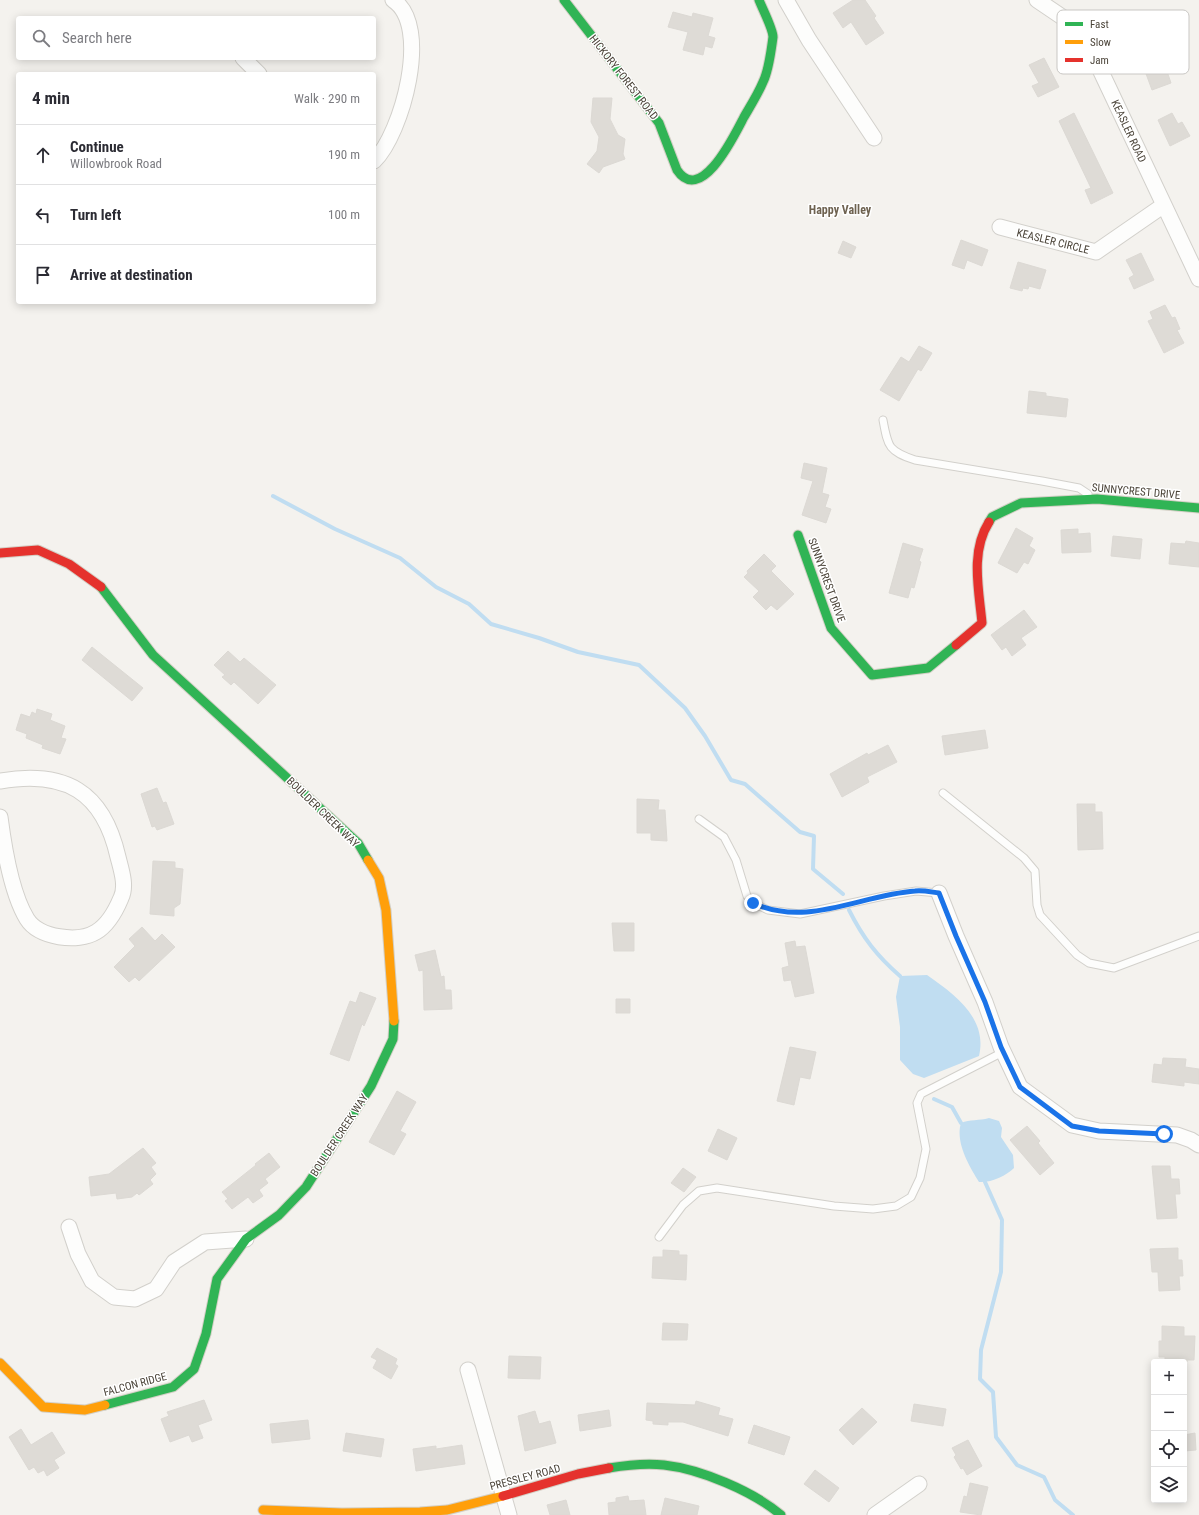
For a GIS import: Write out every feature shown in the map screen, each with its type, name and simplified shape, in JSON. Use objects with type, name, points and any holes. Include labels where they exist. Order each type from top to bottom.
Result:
[{"type":"street","points":[[376,159],[383,150],[393,132],[410,77],[412,51],[408,22],[399,4],[393,0]]},
{"type":"street","name":"HICKORY FOREST ROAD","points":[[564,0],[659,123],[669,145],[677,170],[681,176],[689,180],[701,178],[713,168],[729,145],[764,81],[773,35],[759,0]]},
{"type":"street","points":[[786,0],[809,40],[874,138]]},
{"type":"street","name":"KEASLER ROAD","points":[[1037,0],[1057,14]]},
{"type":"street","points":[[245,60],[257,72]]},
{"type":"street","name":"KEASLER ROAD","points":[[1102,74],[1199,279]]},
{"type":"street","name":"KEASLER CIRCLE","points":[[1000,227],[1096,252],[1164,205]]},
{"type":"street","name":"SUNNYCREST DRIVE","points":[[798,535],[831,628],[872,675],[928,668],[982,623],[976,560],[985,528],[992,517],[1021,503],[1097,499],[1199,508]]},
{"type":"street","name":"BOULDER CREEK WAY","points":[[0,553],[38,550],[69,564],[99,585],[153,655],[358,844],[379,878],[386,910],[395,1014],[393,1039],[370,1086],[306,1187],[278,1214],[246,1239]]},
{"type":"street","points":[[0,781],[14,778],[56,780],[88,797],[101,812],[110,828],[123,880],[122,897],[110,918],[96,932],[75,938],[46,934],[28,920],[14,893],[0,817]]},
{"type":"street","points":[[939,893],[985,1002],[1003,1052],[1020,1087],[1072,1126],[1099,1131],[1177,1135],[1185,1137],[1199,1145]]},
{"type":"street","points":[[69,1227],[78,1254],[92,1281],[114,1297],[135,1298],[156,1289],[174,1262],[205,1242],[246,1239]]},
{"type":"street","name":"FALCON RIDGE","points":[[0,1363],[43,1407],[85,1410],[173,1387],[194,1369],[206,1334],[217,1279],[246,1239]]},
{"type":"street","points":[[468,1370],[509,1515]]},
{"type":"street","name":"PRESSLEY ROAD","points":[[263,1510],[395,1515],[446,1510],[596,1470],[633,1464],[658,1464],[678,1467],[707,1476],[743,1492],[774,1509],[781,1515]]},
{"type":"street","points":[[875,1515],[919,1484]]},
{"type":"lane","points":[[883,420],[888,442],[896,454],[915,460],[1079,488],[1097,499]]},
{"type":"lane","points":[[943,793],[1024,858],[1034,872],[1037,905],[1040,915],[1077,955],[1089,963],[1114,968],[1199,936]]},
{"type":"lane","points":[[700,819],[724,837],[736,860],[747,896],[753,903],[768,910],[800,914],[884,896],[916,891],[939,893]]},
{"type":"lane","points":[[659,1237],[683,1205],[699,1191],[718,1188],[834,1206],[873,1209],[896,1206],[911,1197],[920,1178],[926,1150],[918,1103],[921,1094],[1003,1052]]},
{"type":"water","points":[[927,975],[948,990],[966,1008],[974,1019],[980,1042],[979,1056],[924,1078],[913,1074],[900,1060],[900,1027],[896,997],[900,976]]},
{"type":"water","points":[[989,1118],[999,1121],[1002,1128],[1001,1137],[1013,1155],[1014,1168],[1007,1174],[998,1178],[979,1182],[971,1169],[961,1146],[961,1123]]},
{"type":"building","points":[[853,0],[865,0],[876,16],[874,18],[884,33],[866,45],[851,22],[843,28],[833,13]]},
{"type":"building","points":[[673,12],[692,17],[693,13],[713,18],[708,36],[715,38],[712,48],[705,46],[703,55],[683,50],[688,32],[668,27]]},
{"type":"building","points":[[1044,58],[1059,87],[1038,97],[1032,86],[1039,83],[1029,65]]},
{"type":"building","points":[[1146,74],[1168,74],[1171,83],[1152,90]]},
{"type":"building","points":[[593,98],[612,98],[610,119],[618,135],[625,139],[623,154],[625,159],[603,167],[599,173],[587,164],[597,151],[599,137],[591,122]]},
{"type":"building","points":[[1074,113],[1113,193],[1091,204],[1085,190],[1091,188],[1059,121]]},
{"type":"building","points":[[1172,113],[1178,124],[1182,122],[1190,136],[1170,146],[1158,120]]},
{"type":"building","points":[[961,240],[988,250],[982,266],[967,260],[964,269],[952,265]]},
{"type":"building","points":[[843,241],[856,247],[851,258],[838,253]]},
{"type":"building","points":[[1141,253],[1154,280],[1134,289],[1129,278],[1134,275],[1126,260]]},
{"type":"building","points":[[1018,262],[1046,270],[1040,289],[1029,286],[1028,289],[1023,288],[1022,291],[1010,288]]},
{"type":"building","points":[[1165,305],[1172,318],[1175,317],[1180,329],[1177,330],[1184,343],[1164,353],[1148,321],[1153,319],[1150,312]]},
{"type":"building","points":[[919,346],[932,353],[921,371],[918,369],[899,401],[880,390],[901,357],[909,362]]},
{"type":"building","points":[[1029,391],[1046,393],[1046,396],[1068,399],[1066,417],[1027,413]]},
{"type":"building","points":[[804,463],[827,468],[822,493],[829,495],[825,507],[831,509],[826,523],[802,515],[813,481],[801,478]]},
{"type":"building","points":[[1016,528],[1033,538],[1029,546],[1035,550],[1028,564],[1024,562],[1017,573],[998,563]]},
{"type":"building","points":[[1078,529],[1078,534],[1090,533],[1091,552],[1062,553],[1061,530]]},
{"type":"building","points":[[1113,536],[1142,539],[1140,559],[1111,556]]},
{"type":"building","points":[[1186,541],[1199,543],[1199,567],[1169,564],[1171,543],[1185,544]]},
{"type":"building","points":[[903,543],[923,549],[914,588],[911,587],[908,598],[889,593]]},
{"type":"building","points":[[764,554],[776,566],[771,571],[794,594],[777,610],[771,605],[766,610],[753,597],[759,591],[744,577],[748,573],[747,571]]},
{"type":"building","points":[[1024,610],[1037,627],[1021,638],[1026,645],[1012,656],[1006,647],[1002,650],[991,635]]},
{"type":"building","points":[[92,647],[143,688],[132,701],[82,660]]},
{"type":"building","points":[[228,651],[240,662],[244,658],[276,685],[258,704],[234,682],[231,685],[222,677],[225,675],[214,665]]},
{"type":"building","points":[[37,709],[52,714],[50,720],[65,726],[61,738],[66,739],[60,754],[42,748],[43,745],[26,738],[27,734],[16,730],[21,714],[30,717],[32,712],[36,714]]},
{"type":"building","points":[[985,730],[988,748],[945,755],[942,736]]},
{"type":"building","points":[[888,745],[897,762],[867,777],[869,782],[842,797],[830,774],[867,753],[868,755]]},
{"type":"building","points":[[157,788],[163,803],[166,802],[174,824],[157,830],[155,826],[152,827],[141,794]]},
{"type":"building","points":[[637,799],[659,800],[658,810],[665,810],[667,841],[651,840],[651,833],[637,833]]},
{"type":"building","points":[[1077,804],[1095,804],[1095,812],[1102,812],[1103,849],[1078,850]]},
{"type":"building","points":[[153,861],[175,862],[175,868],[183,869],[180,904],[174,908],[174,916],[150,914]]},
{"type":"building","points":[[612,923],[634,923],[634,951],[614,951]]},
{"type":"building","points":[[142,927],[155,941],[162,934],[175,947],[139,981],[135,977],[129,982],[114,967],[135,946],[129,939]]},
{"type":"building","points":[[795,941],[796,947],[805,946],[814,993],[795,997],[791,980],[784,981],[782,968],[789,966],[785,943]]},
{"type":"building","points":[[435,950],[441,977],[444,976],[445,990],[451,990],[452,1009],[424,1010],[423,970],[419,971],[415,955]]},
{"type":"building","points":[[360,992],[376,998],[364,1026],[362,1024],[349,1061],[330,1054],[350,1001],[356,1003]]},
{"type":"building","points":[[616,999],[630,999],[630,1013],[616,1013]]},
{"type":"building","points":[[790,1047],[816,1052],[810,1079],[800,1077],[794,1105],[777,1101]]},
{"type":"building","points":[[1163,1058],[1186,1059],[1185,1067],[1199,1069],[1199,1084],[1184,1082],[1184,1086],[1152,1082],[1154,1064],[1162,1065]]},
{"type":"building","points":[[397,1091],[416,1102],[400,1131],[406,1134],[394,1155],[369,1142]]},
{"type":"building","points":[[1027,1126],[1040,1141],[1038,1143],[1054,1163],[1040,1175],[1010,1140]]},
{"type":"building","points":[[718,1129],[737,1138],[727,1160],[708,1151]]},
{"type":"building","points":[[143,1148],[156,1163],[151,1167],[156,1174],[150,1180],[153,1184],[139,1195],[137,1193],[132,1197],[117,1199],[116,1193],[91,1196],[89,1177],[109,1174]]},
{"type":"building","points":[[269,1153],[280,1167],[265,1179],[268,1183],[259,1190],[263,1196],[253,1203],[248,1197],[232,1209],[225,1201],[228,1199],[222,1192]]},
{"type":"building","points":[[1152,1166],[1170,1166],[1171,1179],[1179,1179],[1180,1194],[1175,1194],[1177,1218],[1157,1219]]},
{"type":"building","points":[[683,1168],[696,1177],[684,1192],[671,1183]]},
{"type":"building","points":[[1178,1248],[1178,1260],[1182,1260],[1183,1276],[1179,1276],[1180,1290],[1159,1291],[1158,1272],[1152,1272],[1150,1249]]},
{"type":"building","points":[[663,1250],[679,1251],[679,1255],[687,1255],[686,1280],[652,1278],[653,1257],[663,1257]]},
{"type":"building","points":[[663,1323],[688,1324],[687,1340],[662,1340]]},
{"type":"building","points":[[1162,1326],[1184,1327],[1184,1336],[1195,1336],[1194,1360],[1165,1359],[1165,1357],[1159,1357],[1159,1341],[1162,1341]]},
{"type":"building","points":[[377,1348],[397,1359],[395,1364],[398,1366],[391,1379],[373,1368],[377,1360],[371,1357]]},
{"type":"building","points":[[509,1356],[541,1357],[540,1379],[508,1378]]},
{"type":"building","points":[[204,1400],[212,1420],[198,1425],[203,1438],[192,1442],[189,1435],[170,1442],[161,1419],[169,1416],[167,1412]]},
{"type":"building","points":[[696,1401],[720,1408],[718,1415],[733,1419],[728,1436],[683,1422],[668,1422],[668,1425],[653,1424],[653,1421],[646,1420],[647,1403],[695,1405]]},
{"type":"building","points":[[914,1404],[946,1409],[943,1426],[911,1421]]},
{"type":"building","points":[[862,1408],[877,1422],[853,1445],[839,1430]]},
{"type":"building","points":[[609,1410],[611,1426],[580,1431],[578,1415]]},
{"type":"building","points":[[535,1411],[539,1424],[550,1421],[556,1443],[525,1451],[518,1416]]},
{"type":"building","points":[[308,1420],[310,1439],[272,1443],[270,1424]]},
{"type":"building","points":[[754,1425],[790,1437],[784,1455],[748,1443]]},
{"type":"building","points":[[21,1429],[31,1445],[52,1432],[65,1453],[54,1460],[59,1468],[47,1476],[44,1470],[38,1473],[34,1467],[29,1470],[9,1437]]},
{"type":"building","points":[[346,1433],[384,1439],[381,1457],[343,1451]]},
{"type":"building","points":[[1195,1433],[1196,1450],[1187,1451],[1187,1434]]},
{"type":"building","points":[[968,1440],[982,1466],[967,1475],[963,1468],[961,1469],[954,1457],[956,1455],[952,1448]]},
{"type":"building","points":[[462,1445],[465,1464],[416,1471],[413,1449],[436,1446],[436,1449]]},
{"type":"building","points":[[815,1470],[839,1488],[829,1502],[804,1484]]},
{"type":"building","points":[[970,1483],[988,1487],[981,1515],[960,1512],[964,1496],[967,1497]]},
{"type":"building","points":[[628,1496],[629,1501],[644,1500],[646,1515],[609,1515],[608,1503],[616,1502],[616,1498]]},
{"type":"building","points":[[665,1498],[699,1506],[697,1515],[661,1515]]},
{"type":"building","points":[[566,1500],[570,1515],[550,1515],[547,1505]]},
{"type":"waterway","points":[[273,496],[335,529],[400,558],[436,587],[469,604],[491,624],[539,638],[578,652],[639,665],[685,708],[705,736],[731,780],[745,784],[800,832],[814,836],[813,869],[843,894]]},
{"type":"waterway","points":[[849,910],[871,946],[900,976]]},
{"type":"waterway","points":[[934,1099],[952,1107],[961,1123]]},
{"type":"waterway","points":[[985,1182],[1002,1220],[1001,1272],[981,1350],[980,1379],[993,1392],[996,1437],[1017,1465],[1044,1477],[1055,1500],[1073,1515]]},
{"type":"traffic: fast","points":[[564,0],[659,123],[677,170],[686,179],[696,179],[706,174],[716,163],[733,138],[757,95],[765,77],[770,60],[773,33],[759,0]]},
{"type":"traffic: fast","points":[[989,522],[992,517],[1021,503],[1097,499],[1199,508]]},
{"type":"traffic: fast","points":[[798,535],[831,628],[872,675],[928,668],[956,645]]},
{"type":"traffic: fast","points":[[101,587],[153,655],[358,843],[368,860]]},
{"type":"traffic: fast","points":[[105,1405],[173,1387],[194,1369],[206,1334],[217,1279],[246,1239],[279,1215],[306,1187],[371,1086],[393,1039],[394,1021]]},
{"type":"traffic: fast","points":[[609,1468],[657,1464],[694,1471],[726,1482],[756,1498],[781,1515]]},
{"type":"traffic: slow","points":[[368,860],[379,878],[386,910],[394,1021]]},
{"type":"traffic: slow","points":[[0,1363],[43,1407],[85,1410],[105,1405]]},
{"type":"traffic: slow","points":[[263,1510],[342,1513],[420,1512],[447,1510],[503,1496]]},
{"type":"traffic: jam","points":[[956,645],[982,623],[977,571],[979,546],[989,522]]},
{"type":"traffic: jam","points":[[0,553],[38,550],[69,564],[101,587]]},
{"type":"traffic: jam","points":[[503,1496],[578,1474],[609,1468]]},
{"type":"district","name":"Happy Valley","points":[[840,210]]},
{"type":"route","points":[[753,903],[768,910],[800,914],[884,896],[916,891],[939,893],[985,1002],[1001,1047],[1017,1084],[1066,1123],[1072,1126],[1099,1131],[1164,1134]]}]
